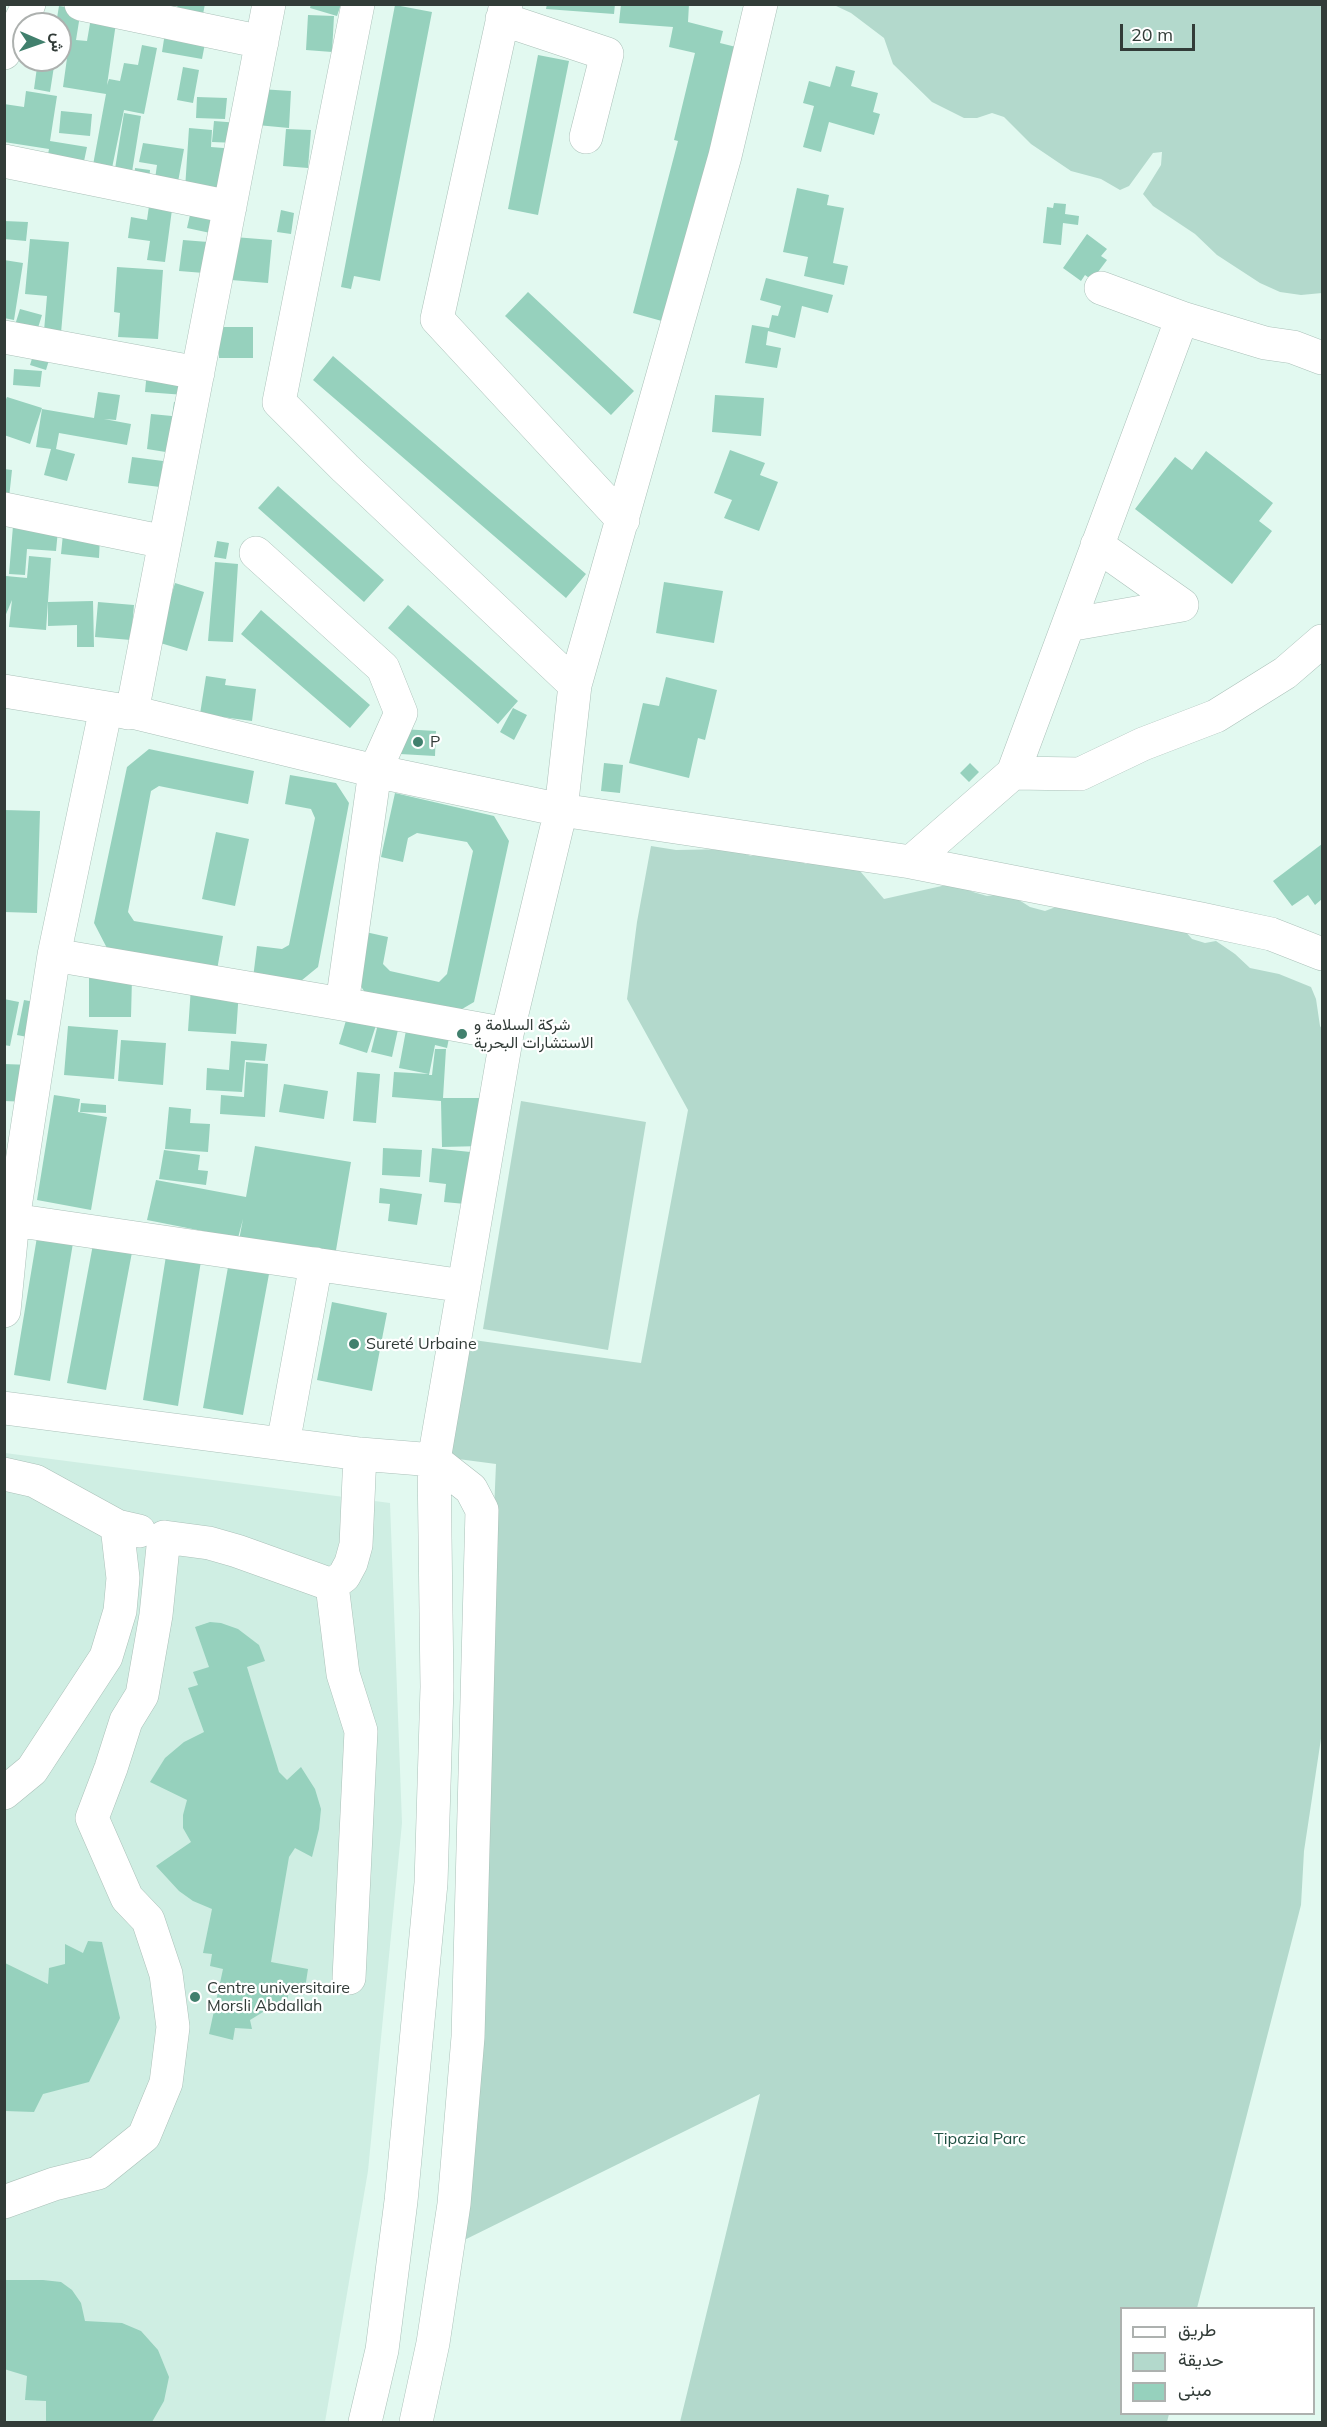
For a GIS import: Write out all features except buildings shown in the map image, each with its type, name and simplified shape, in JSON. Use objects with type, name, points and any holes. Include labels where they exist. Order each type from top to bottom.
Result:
[{"type":"street","points":[[4,53],[29,4]]},
{"type":"street","points":[[81,4],[262,42]]},
{"type":"street","points":[[4,1311],[9,1220],[54,955],[165,542],[270,4]]},
{"type":"street","points":[[358,4],[279,402],[345,468],[575,685]]},
{"type":"street","points":[[365,2422],[381,2350],[401,2201],[431,1882],[437,1687],[434,1460],[507,1034],[561,810],[575,685],[724,156],[753,8]]},
{"type":"street","points":[[586,137],[607,54],[504,12],[437,319],[623,520]]},
{"type":"street","points":[[4,161],[230,207]]},
{"type":"street","points":[[1101,288],[1182,318],[1266,343],[1293,347],[1323,358]]},
{"type":"street","points":[[911,862],[1013,773],[1182,318]]},
{"type":"street","points":[[4,337],[198,373]]},
{"type":"street","points":[[4,509],[165,542]]},
{"type":"street","points":[[1068,625],[1182,606],[1098,545]]},
{"type":"street","points":[[256,553],[383,668],[401,713],[375,771],[342,1004]]},
{"type":"street","points":[[1013,773],[1080,774],[1143,744],[1216,716],[1285,673],[1323,641]]},
{"type":"street","points":[[4,691],[119,710],[375,771],[561,810],[911,862],[1271,934],[1323,954]]},
{"type":"street","points":[[54,955],[507,1034]]},
{"type":"street","points":[[9,1220],[464,1286]]},
{"type":"street","points":[[283,1444],[316,1264]]},
{"type":"street","points":[[4,1408],[360,1454],[434,1460],[471,1489],[482,1510],[468,2037],[454,2204],[433,2343],[416,2422]]},
{"type":"street","points":[[332,1585],[344,1576],[351,1563],[356,1545],[360,1454]]},
{"type":"street","points":[[4,1474],[34,1481],[117,1526],[164,1537],[209,1543],[332,1585]]},
{"type":"street","points":[[4,1793],[32,1770],[106,1657],[120,1611],[123,1578],[117,1526]]},
{"type":"street","points":[[4,2202],[54,2184],[98,2173],[144,2136],[166,2083],[173,2027],[166,1974],[148,1920],[127,1898],[92,1818],[126,1721],[142,1695],[156,1615],[164,1537]]},
{"type":"street","points":[[332,1585],[343,1674],[361,1731],[349,1978]]},
{"type":"shaded area","name":"Centre universitaire Morsli Abdallah","points":[[5,1453],[390,1503],[402,1823],[368,2171],[325,2422],[5,2422]]},
{"type":"green space","points":[[834,5],[1322,5],[1322,293],[1301,295],[1280,292],[1260,283],[1217,255],[1195,234],[1153,206],[1143,194],[1161,165],[1162,152],[1153,153],[1129,186],[1120,190],[1101,179],[1071,171],[1031,144],[1004,117],[992,113],[977,118],[964,118],[932,102],[893,64],[884,38],[851,13]]},
{"type":"green space","name":"Tipazia Parc","points":[[651,846],[676,850],[732,849],[751,856],[761,853],[790,857],[806,864],[820,857],[860,871],[884,899],[955,883],[987,896],[1008,893],[1030,907],[1045,911],[1061,905],[1178,923],[1192,939],[1205,943],[1216,941],[1250,968],[1279,974],[1311,987],[1316,999],[1322,1029],[1322,1732],[1304,1851],[1301,1905],[1197,2307],[1120,2307],[1120,2415],[1169,2415],[1167,2422],[680,2422],[760,2094],[442,2251],[475,1955],[496,1464],[443,1457],[466,1339],[641,1363],[688,1110],[627,999],[637,922]]},
{"type":"green space","points":[[521,1101],[646,1122],[608,1350],[483,1329]]},
{"type":"place","name":"P","points":[[418,742]]},
{"type":"place","name":"شركة السلامة و الاستشارات البحرية","points":[[462,1034]]},
{"type":"place","name":"Sureté Urbaine","points":[[354,1344]]},
{"type":"place","name":"Centre universitaire Morsli Abdallah","points":[[195,1997]]}]
